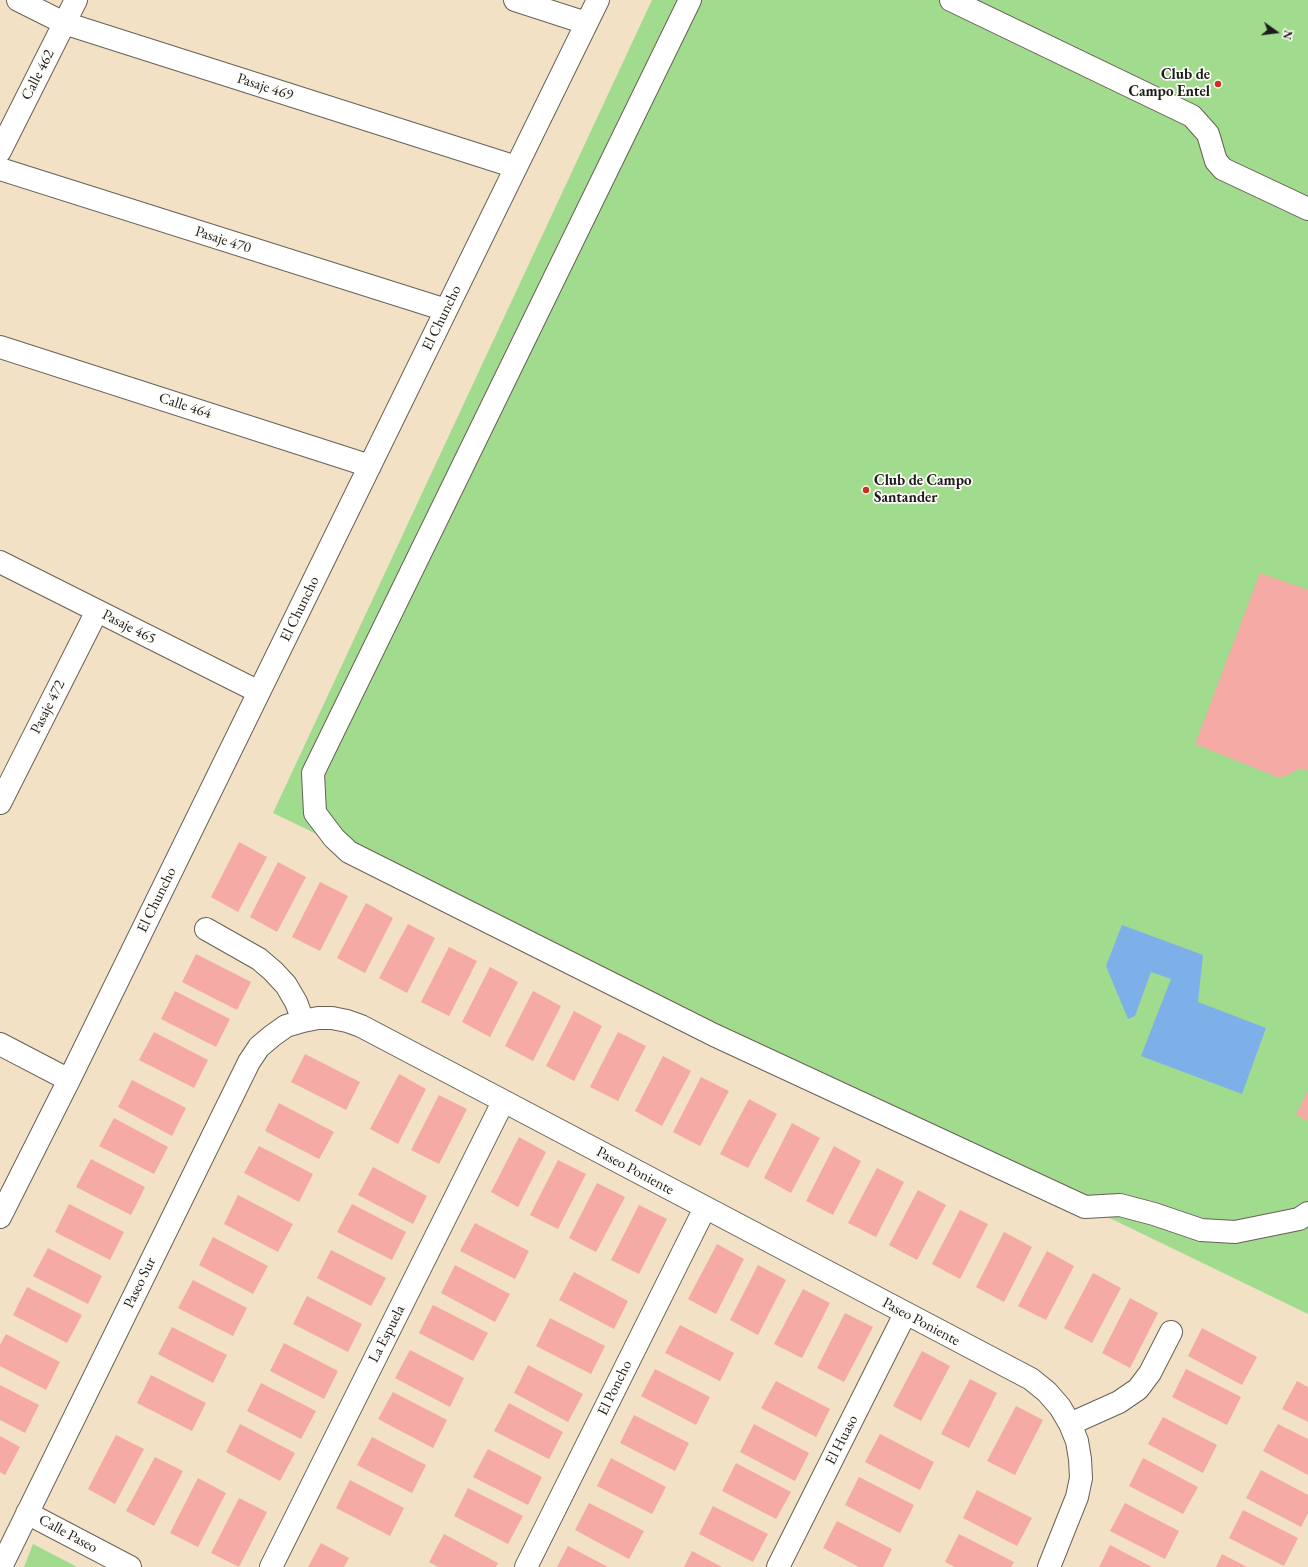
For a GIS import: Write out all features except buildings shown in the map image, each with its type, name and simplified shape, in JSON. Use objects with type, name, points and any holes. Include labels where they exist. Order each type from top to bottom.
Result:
[{"type":"street","name":"Pasaje 469","points":[[18,0],[64,23],[516,167]]},
{"type":"street","name":"Calle 462","points":[[0,151],[76,0]]},
{"type":"street","points":[[515,0],[586,24]]},
{"type":"street","name":"El Chuncho","points":[[0,1217],[69,1080],[598,0]]},
{"type":"street","points":[[690,0],[313,774],[315,813],[334,838],[349,852],[714,1035],[1085,1207],[1120,1205],[1154,1214],[1201,1230],[1235,1232],[1298,1219],[1308,1213]]},
{"type":"street","points":[[950,0],[1192,116],[1208,134],[1216,161],[1223,169],[1308,209]]},
{"type":"street","name":"Pasaje 470","points":[[0,169],[446,310]]},
{"type":"street","name":"Calle 464","points":[[0,347],[370,466]]},
{"type":"street","name":"Pasaje 465","points":[[0,562],[259,692]]},
{"type":"street","name":"Pasaje 472","points":[[0,803],[97,611]]},
{"type":"street","points":[[206,929],[259,960],[273,971],[286,985],[296,1002],[303,1021]]},
{"type":"street","name":"Paseo Poniente","points":[[303,1021],[318,1018],[332,1018],[361,1026],[905,1314],[1031,1379],[1047,1392],[1060,1407],[1070,1424],[1077,1441],[1080,1460],[1081,1478],[1077,1497],[1049,1567]]},
{"type":"street","name":"Paseo Sur","points":[[1,1567],[248,1062],[259,1048],[272,1036],[286,1026],[303,1021]]},
{"type":"street","points":[[0,1044],[69,1080]]},
{"type":"street","name":"La Espuela","points":[[271,1567],[503,1102]]},
{"type":"street","name":"El Poncho","points":[[526,1567],[704,1208]]},
{"type":"street","name":"El Huaso","points":[[778,1567],[905,1314]]},
{"type":"street","points":[[1070,1424],[1119,1402],[1138,1389],[1150,1373],[1171,1332]]},
{"type":"street","name":"Calle Paseo","points":[[27,1513],[130,1567]]},
{"type":"green space","name":"Club de Campo Santander","points":[[652,0],[1308,0],[1308,1314],[273,813]]},
{"type":"green space","points":[[33,1544],[77,1567],[24,1567]]},
{"type":"water","points":[[1122,925],[1203,955],[1198,1002],[1266,1028],[1242,1094],[1141,1056],[1171,979],[1151,972],[1135,1016],[1128,1019],[1106,966]]},
{"type":"place","name":"Club de Campo Entel","points":[[1218,84]]},
{"type":"place","name":"Club de Campo Santander","points":[[866,490]]}]
